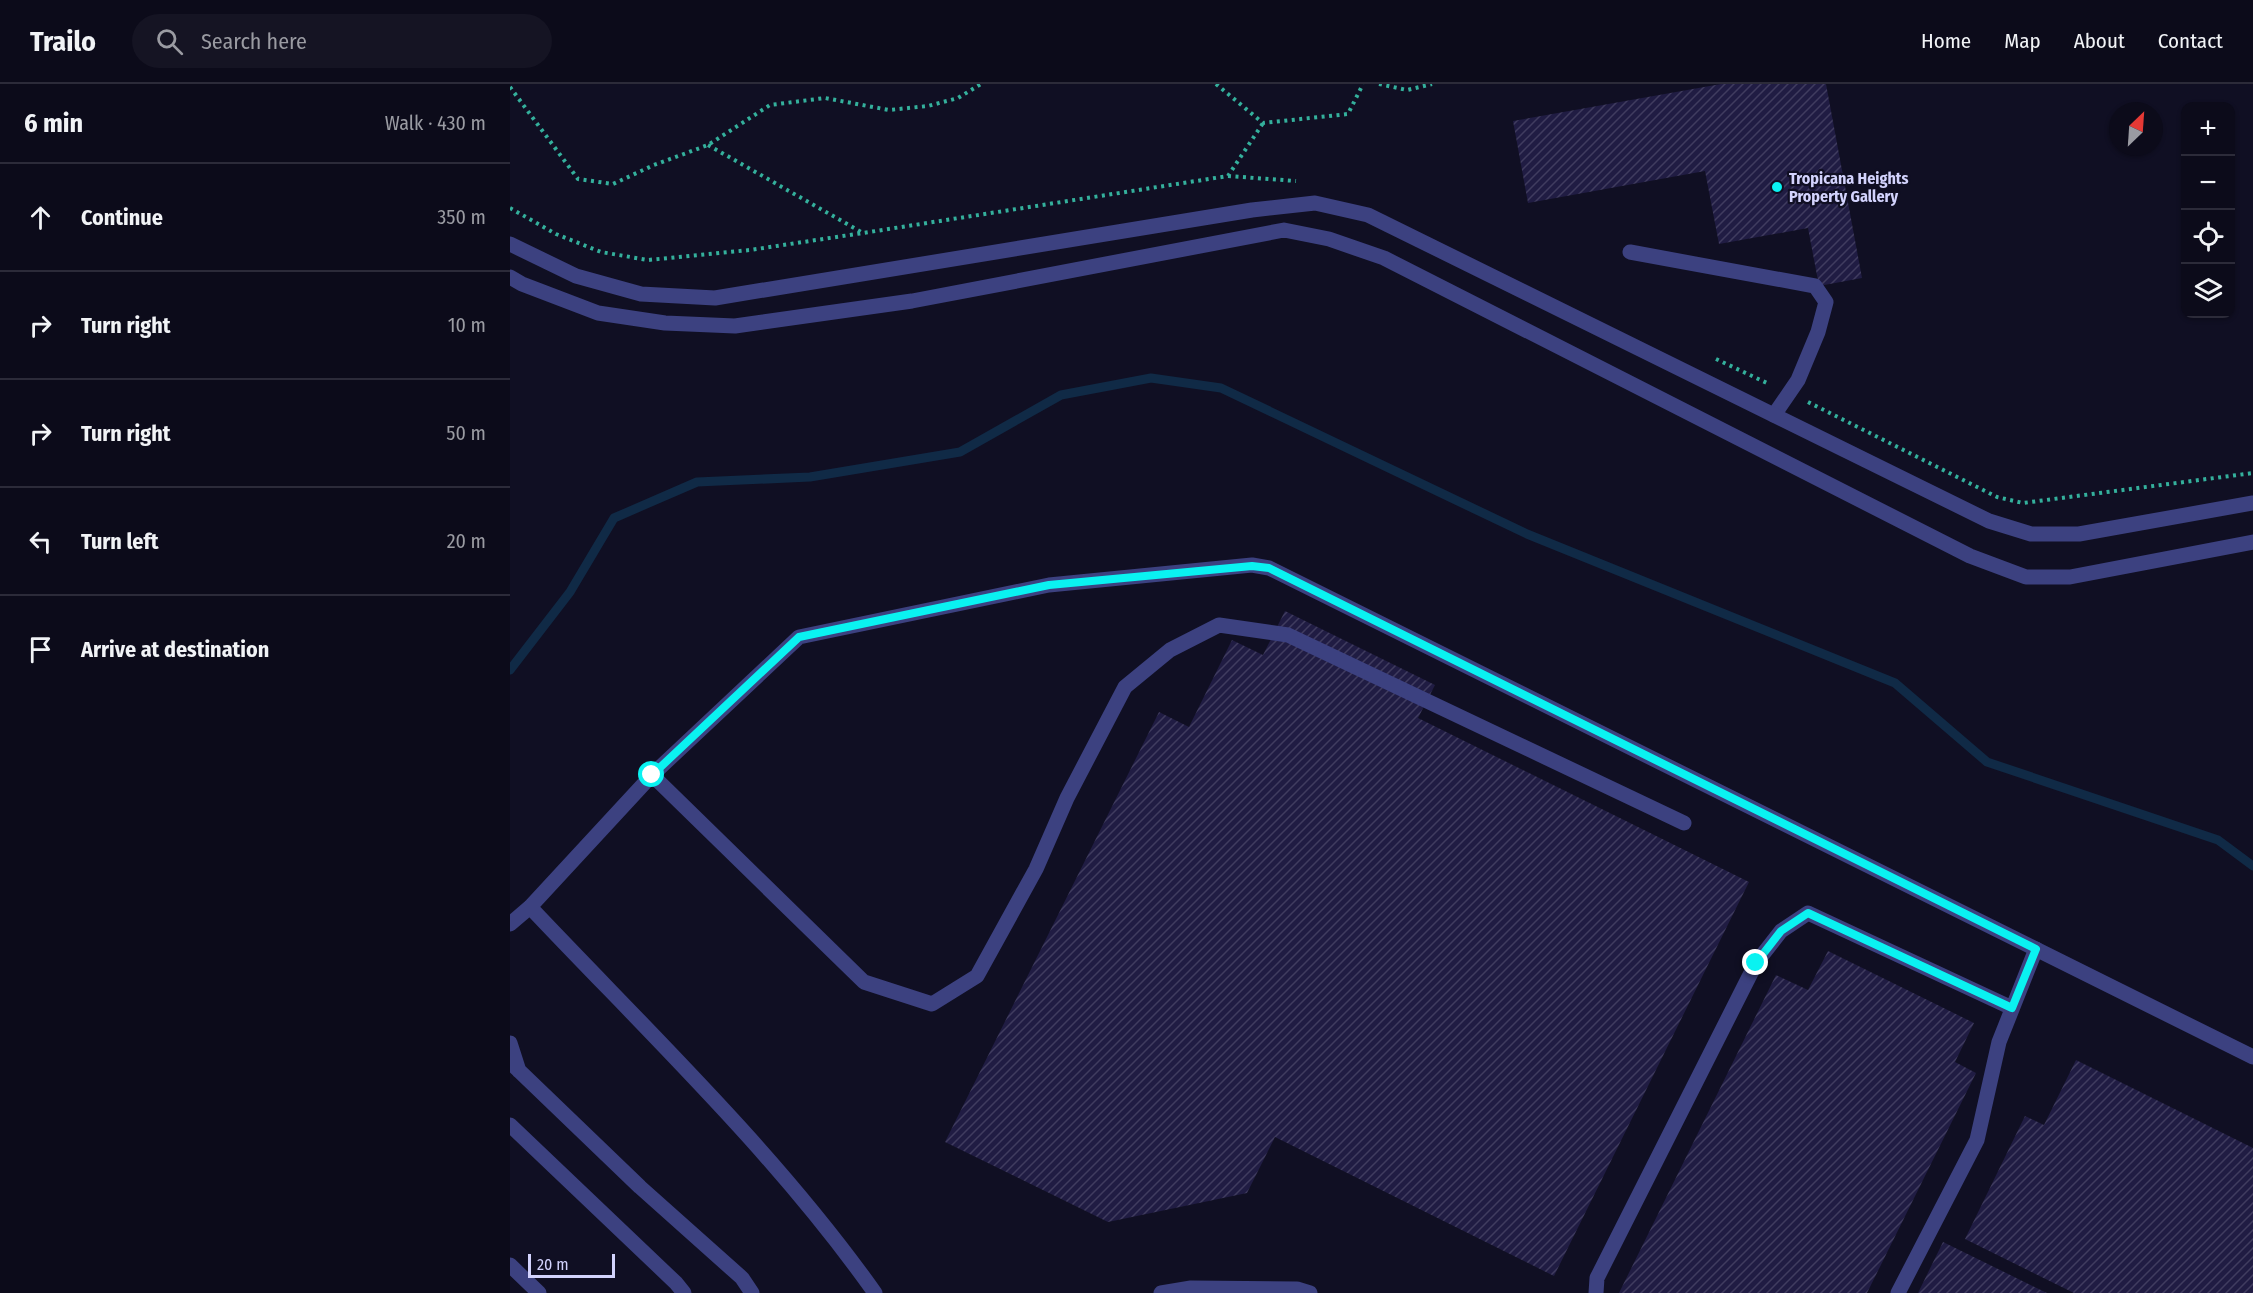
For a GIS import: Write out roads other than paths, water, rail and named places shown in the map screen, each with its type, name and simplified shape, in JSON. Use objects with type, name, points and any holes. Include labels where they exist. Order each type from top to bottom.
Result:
[{"type":"street","points":[[510,244],[576,276],[641,294],[715,298],[1252,210],[1315,204],[1368,215],[1989,521],[2031,534],[2079,534],[2253,503]]},
{"type":"street","points":[[510,277],[522,284],[598,313],[665,323],[735,326],[912,301],[1284,230],[1329,239],[1384,258],[1970,556],[2026,578],[2070,577],[2253,542]]},
{"type":"street","points":[[1630,252],[1815,286],[1826,302],[1814,342],[1798,380],[1774,415]]},
{"type":"street","points":[[510,924],[530,907],[652,775],[799,637],[1049,585],[1252,566],[1269,568],[2253,1057]]},
{"type":"street","points":[[652,775],[864,982],[932,1004],[976,976],[1036,869],[1067,798],[1125,687],[1170,650],[1219,625],[1288,636],[1684,823]]},
{"type":"street","points":[[530,907],[778,1169],[846,1253],[875,1293]]},
{"type":"street","points":[[1596,1293],[1597,1278],[1756,963],[1781,931],[1808,913],[2012,1008]]},
{"type":"street","points":[[1898,1293],[1977,1140],[1999,1042],[2036,949]]},
{"type":"street","points":[[510,1043],[514,1066],[639,1187],[742,1278],[752,1293]]},
{"type":"street","points":[[510,1125],[684,1293]]},
{"type":"street","points":[[510,1265],[539,1293]]},
{"type":"street","points":[[1161,1293],[1191,1288],[1297,1289],[1310,1293]]},
{"type":"waterway","points":[[510,670],[570,592],[614,518],[697,482],[810,477],[960,452],[1061,395],[1151,378],[1221,388],[1527,534],[1895,683],[1987,762],[2218,840],[2253,866]]},
{"type":"place","name":"Tropicana Heights Property Gallery","points":[[1777,187]]}]
